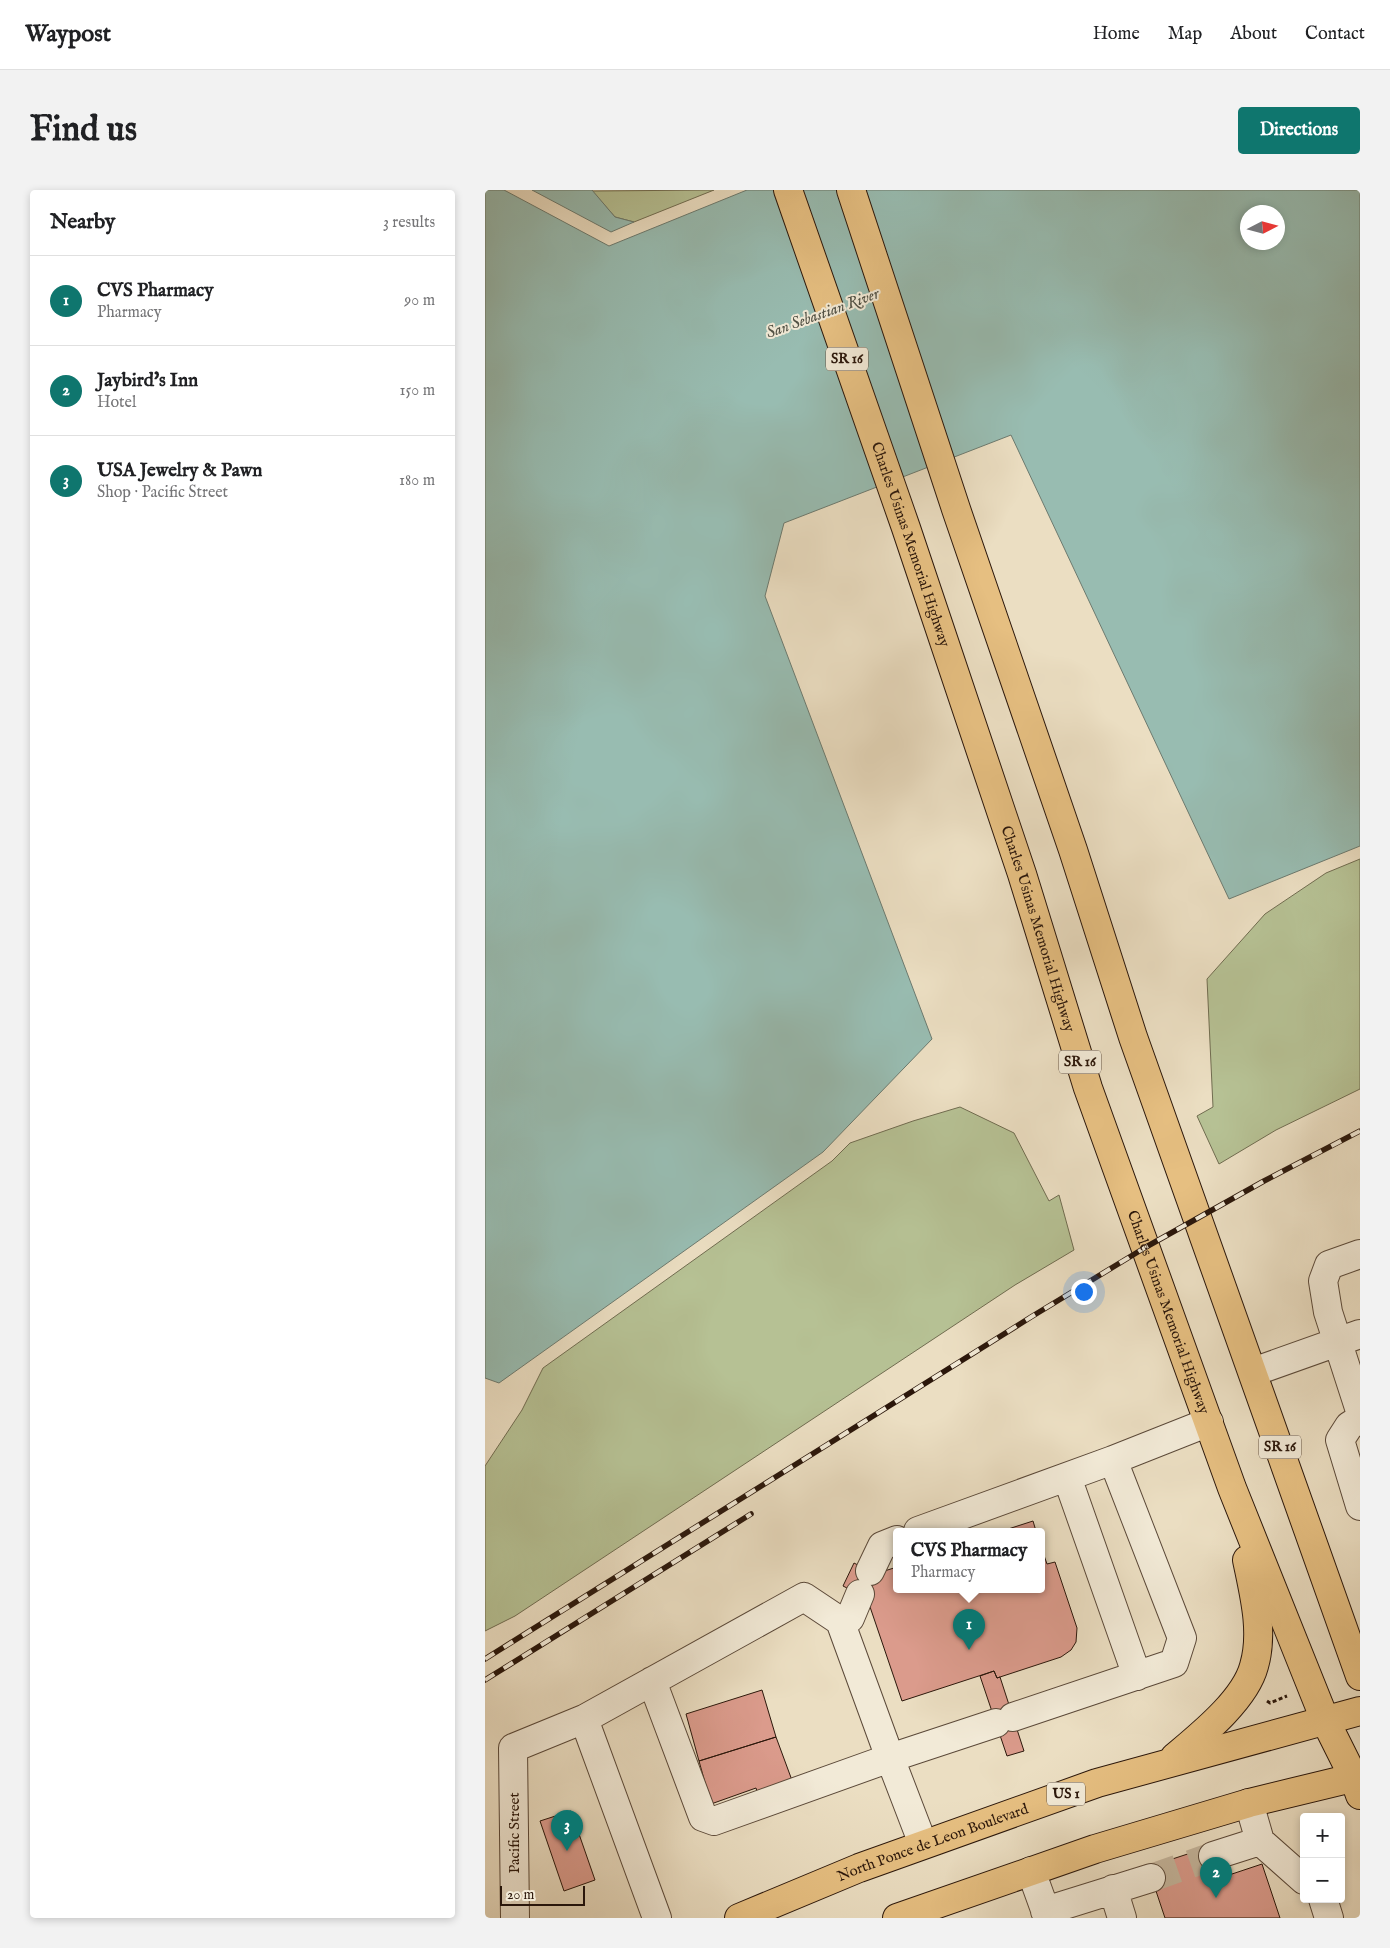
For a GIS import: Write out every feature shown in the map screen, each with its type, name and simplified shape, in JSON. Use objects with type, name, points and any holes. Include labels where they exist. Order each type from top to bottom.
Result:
[{"type":"highway","name":"Charles Usinas Memorial Highway","points":[[788,190],[906,528],[1022,874],[1089,1088],[1232,1488],[1325,1720],[1359,1776]]},
{"type":"highway","name":"SR 16","points":[[851,190],[956,510],[1073,850],[1133,1036],[1360,1676]]},
{"type":"highway","points":[[1168,1763],[1215,1724],[1243,1689],[1254,1668],[1258,1648],[1256,1603],[1232,1488]]},
{"type":"highway","name":"North Ponce de Leon Boulevard","points":[[739,1918],[859,1868],[1097,1783],[1360,1711]]},
{"type":"highway","points":[[897,1918],[1095,1849],[1249,1803],[1359,1776]]},
{"type":"street","points":[[1360,1254],[1329,1265],[1323,1281],[1328,1312],[1349,1338],[1360,1410]]},
{"type":"street","points":[[1253,1372],[1349,1338]]},
{"type":"street","points":[[1360,1419],[1349,1426],[1341,1440],[1360,1506]]},
{"type":"street","points":[[926,1528],[1113,1460],[1209,1422]]},
{"type":"street","points":[[652,1681],[703,1817],[714,1821],[889,1758],[1174,1663],[1182,1638],[1113,1460]]},
{"type":"street","points":[[1067,1477],[1137,1676]]},
{"type":"street","points":[[840,1621],[850,1618],[882,1546],[893,1542]]},
{"type":"street","points":[[657,1918],[584,1719],[804,1596],[840,1621],[889,1758],[923,1844]]},
{"type":"street","name":"Pacific Street","points":[[515,1918],[513,1748],[584,1719]]},
{"type":"street","points":[[1249,1803],[1260,1841],[1300,1876]]},
{"type":"street","points":[[1213,1856],[1260,1841]]},
{"type":"street","points":[[1031,1870],[1047,1914],[1113,1889],[1151,1878]]},
{"type":"street","points":[[1113,1889],[1123,1918]]},
{"type":"street","points":[[1324,1903],[1329,1918]]},
{"type":"path","points":[[1265,1700],[1271,1703],[1290,1695]]},
{"type":"green space","points":[[714,190],[634,222],[615,217],[592,191]]},
{"type":"green space","points":[[1360,859],[1360,1089],[1276,1130],[1219,1164],[1197,1116],[1213,1107],[1207,979],[1265,914],[1326,873]]},
{"type":"green space","points":[[960,1107],[1014,1133],[1049,1201],[1059,1195],[1074,1250],[1015,1285],[515,1616],[485,1631],[485,1466],[522,1410],[543,1368],[832,1161],[850,1143]]},
{"type":"water","name":"San Sebastian River","points":[[485,190],[504,190],[609,246],[747,190],[1360,190],[1360,846],[1229,899],[1011,435],[784,523],[765,596],[932,1039],[823,1152],[499,1383],[485,1378]]},
{"type":"water","points":[[532,190],[592,190],[615,217],[634,222],[611,232]]},
{"type":"building","points":[[1033,1521],[1035,1528],[1011,1528]]},
{"type":"building","points":[[1045,1558],[1047,1564],[1055,1562],[1077,1628],[1076,1642],[1071,1650],[1061,1657],[997,1678],[994,1671],[902,1701],[867,1598],[843,1586],[854,1563],[875,1574],[893,1568],[893,1593],[1045,1593]]},
{"type":"building","points":[[994,1671],[997,1678],[1000,1677],[1024,1751],[1007,1756],[980,1676]]},
{"type":"building","points":[[762,1690],[776,1737],[699,1761],[686,1714]]},
{"type":"building","points":[[776,1737],[793,1783],[758,1795],[756,1788],[711,1804],[699,1761]]},
{"type":"building","points":[[571,1811],[595,1880],[564,1891],[540,1821]]},
{"type":"building","points":[[1209,1847],[1220,1878],[1262,1864],[1280,1918],[1165,1918],[1148,1867]]},
{"type":"tunnel","points":[[1151,1878],[1213,1856]]},
{"type":"railway","points":[[485,1659],[1146,1247],[1264,1181],[1360,1131]]},
{"type":"railway","points":[[485,1680],[751,1514]]},
{"type":"place","name":"CVS Pharmacy","points":[[969,1650]]},
{"type":"place","name":"USA Jewelry & Pawn","points":[[567,1851]]},
{"type":"place","name":"Jaybird's Inn","points":[[1216,1898]]}]
